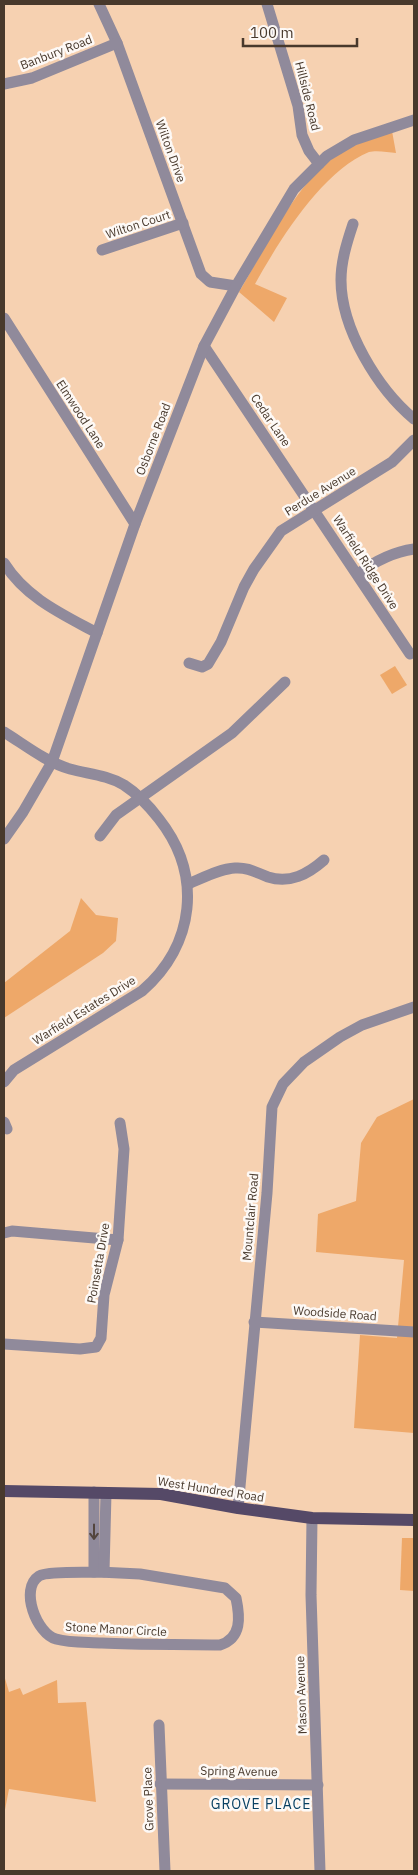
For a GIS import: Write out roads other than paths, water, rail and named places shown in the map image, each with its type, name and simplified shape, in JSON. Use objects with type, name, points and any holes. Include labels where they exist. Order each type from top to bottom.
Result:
[{"type":"main road","name":"West Hundred Road","points":[[4,1490],[161,1494],[238,1508],[312,1518],[414,1520]]},
{"type":"street","name":"Wilton Drive","points":[[99,4],[116,43],[201,274],[210,282],[236,286]]},
{"type":"street","name":"Hillside Road","points":[[267,4],[298,106],[302,135],[309,151],[319,164]]},
{"type":"street","name":"Banbury Road","points":[[4,84],[32,78],[116,43]]},
{"type":"street","name":"Osborne Road","points":[[4,839],[23,812],[52,762],[135,524],[204,346],[236,286],[294,189],[327,156],[354,140],[414,120]]},
{"type":"street","name":"Wilton Court","points":[[102,250],[183,223]]},
{"type":"street","points":[[353,224],[346,246],[341,279],[348,320],[360,348],[378,378],[414,420]]},
{"type":"street","name":"Elmwood Lane","points":[[4,318],[135,524]]},
{"type":"street","name":"Cedar Lane","points":[[204,346],[316,511]]},
{"type":"street","name":"Perdue Avenue","points":[[190,663],[202,666],[208,664],[221,642],[244,587],[281,530],[316,511],[392,462],[414,440]]},
{"type":"street","name":"Warfield Ridge Drive","points":[[316,511],[410,654]]},
{"type":"street","points":[[358,574],[394,553],[414,549]]},
{"type":"street","points":[[4,563],[10,573],[37,599],[97,634]]},
{"type":"street","points":[[100,836],[116,815],[140,796],[232,733],[285,682]]},
{"type":"street","name":"Warfield Estates Drive","points":[[4,732],[52,762],[69,769],[106,776],[140,796],[166,828],[177,847],[188,884],[186,917],[181,934],[168,961],[157,978],[142,991],[14,1070],[4,1082]]},
{"type":"street","points":[[188,884],[225,869],[234,868],[250,869],[276,879],[292,878],[313,870],[324,860]]},
{"type":"street","name":"Mountclair Road","points":[[238,1508],[267,1193],[272,1107],[284,1084],[304,1062],[340,1037],[362,1025],[414,1007]]},
{"type":"street","name":"Poinsetta Drive","points":[[4,1344],[80,1349],[96,1347],[101,1338],[104,1295],[118,1240],[124,1149],[120,1123]]},
{"type":"street","points":[[4,1233],[12,1231],[118,1240]]},
{"type":"street","name":"Woodside Road","points":[[254,1322],[414,1332]]},
{"type":"street","points":[[99,1572],[100,1492]]},
{"type":"street","name":"Mason Avenue","points":[[312,1518],[311,1594],[320,1871]]},
{"type":"street","name":"Stone Manor Circle","points":[[99,1572],[140,1574],[225,1588],[236,1598],[239,1619],[238,1630],[231,1640],[220,1645],[67,1641],[49,1636],[40,1624],[29,1598],[30,1586],[34,1579],[39,1575],[48,1573],[99,1572]]},
{"type":"street","name":"Grove Place","points":[[159,1725],[165,1871]]},
{"type":"street","name":"Spring Avenue","points":[[160,1784],[318,1785]]},
{"type":"district","name":"GROVE PLACE","points":[[261,1804]]}]
